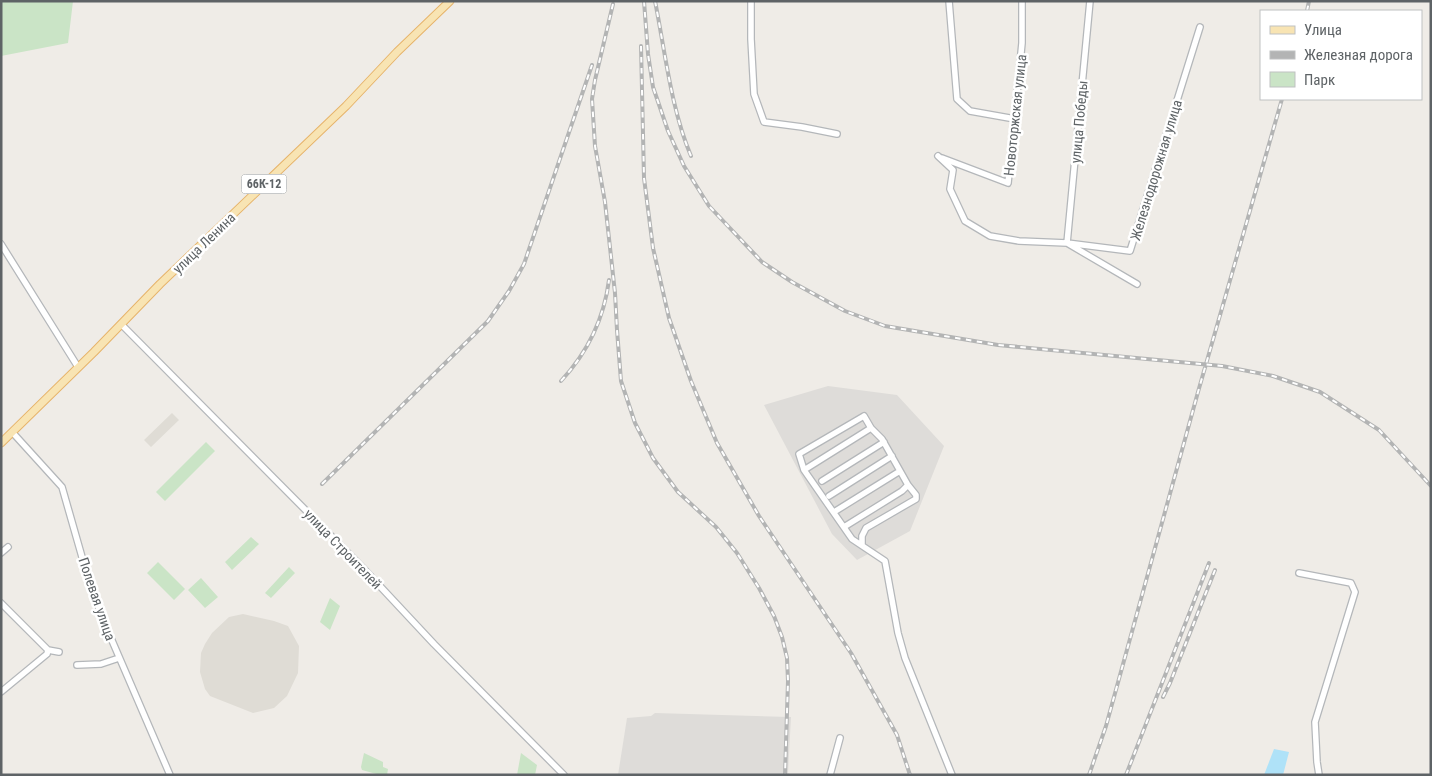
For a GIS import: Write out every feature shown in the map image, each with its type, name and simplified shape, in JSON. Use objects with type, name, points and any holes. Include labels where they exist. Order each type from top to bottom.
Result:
[{"type":"main road","name":"улица Ленина","points":[[1,442],[160,284],[346,106],[397,52],[450,1]]},
{"type":"street","points":[[751,1],[754,94],[764,122],[837,134]]},
{"type":"street","points":[[949,1],[957,99],[970,111],[1015,119]]},
{"type":"street","name":"Новоторжская улица","points":[[1022,1],[1022,43],[1008,183],[938,156],[953,170],[950,189],[965,221],[990,236],[1019,241],[1067,243]]},
{"type":"street","name":"улица Победы","points":[[1067,243],[1090,1]]},
{"type":"street","name":"Железнодорожная улица","points":[[1067,243],[1130,252],[1200,27]]},
{"type":"street","points":[[1067,243],[1137,284]]},
{"type":"street","points":[[1,244],[78,367]]},
{"type":"street","name":"улица Строителей","points":[[121,324],[363,568],[434,644],[564,775]]},
{"type":"street","points":[[862,545],[862,536],[866,528],[916,499],[916,495],[908,486],[882,438],[871,428],[864,416],[799,454],[804,470],[852,539],[885,562],[904,658],[952,775]]},
{"type":"street","points":[[804,470],[871,428]]},
{"type":"street","name":"Полевая улица","points":[[12,433],[62,487],[101,615],[170,775]]},
{"type":"street","points":[[822,480],[884,442]]},
{"type":"street","points":[[829,496],[892,456]]},
{"type":"street","points":[[834,512],[900,471]]},
{"type":"street","points":[[844,527],[908,486]]},
{"type":"street","points":[[1,553],[8,547]]},
{"type":"street","points":[[1299,573],[1351,583],[1355,592],[1315,722],[1319,775]]},
{"type":"street","points":[[1,603],[48,650],[59,652]]},
{"type":"street","points":[[1,692],[47,654],[48,650]]},
{"type":"street","points":[[77,665],[101,664],[119,658]]},
{"type":"street","points":[[830,775],[840,738]]},
{"type":"shaded area","points":[[828,386],[897,395],[944,446],[910,531],[857,560],[832,534],[764,405]]},
{"type":"shaded area","points":[[172,413],[179,420],[151,447],[144,440]]},
{"type":"shaded area","points":[[243,614],[288,626],[299,646],[298,673],[287,696],[274,708],[253,713],[210,696],[205,689],[200,672],[201,653],[212,633],[229,617]]},
{"type":"shaded area","points":[[655,713],[791,717],[788,773],[791,775],[618,775],[627,718],[651,716]]},
{"type":"green space","points":[[1,1],[73,1],[68,43],[1,56]]},
{"type":"green space","points":[[206,442],[215,451],[165,501],[156,492]]},
{"type":"green space","points":[[251,537],[259,544],[232,570],[225,562]]},
{"type":"green space","points":[[158,562],[185,589],[174,600],[147,573]]},
{"type":"green space","points":[[289,567],[295,573],[271,598],[265,593]]},
{"type":"green space","points":[[201,578],[218,597],[205,608],[188,590]]},
{"type":"green space","points":[[330,598],[340,606],[330,630],[320,622]]},
{"type":"green space","points":[[364,753],[383,762],[383,767],[388,769],[387,775],[362,770]]},
{"type":"green space","points":[[521,753],[537,765],[535,775],[517,775]]},
{"type":"water","points":[[1274,749],[1289,752],[1283,775],[1264,775]]},
{"type":"railway","points":[[644,1],[648,54],[653,87],[668,131],[684,166],[709,206],[762,262],[792,282],[845,311],[885,326],[998,345],[1222,366],[1273,376],[1320,392],[1379,430],[1431,486]]},
{"type":"railway","points":[[655,1],[673,99],[691,156]]},
{"type":"railway","points":[[1307,10],[1309,1]]},
{"type":"railway","points":[[613,4],[592,99],[595,146],[605,202],[615,293],[621,381],[635,423],[653,458],[678,492],[716,527],[737,553],[774,616],[787,658],[785,775]]},
{"type":"railway","points":[[641,46],[644,178],[653,248],[669,318],[691,381],[717,443],[759,516],[851,653],[897,735],[910,775]]},
{"type":"railway","points":[[322,484],[488,321],[509,291],[524,264],[592,65]]},
{"type":"railway","points":[[1089,775],[1106,726],[1198,392],[1282,100]]},
{"type":"railway","points":[[561,381],[579,359],[593,335],[603,308],[609,280]]},
{"type":"railway","points":[[1126,775],[1209,563]]},
{"type":"railway","points":[[1163,697],[1215,570]]}]
